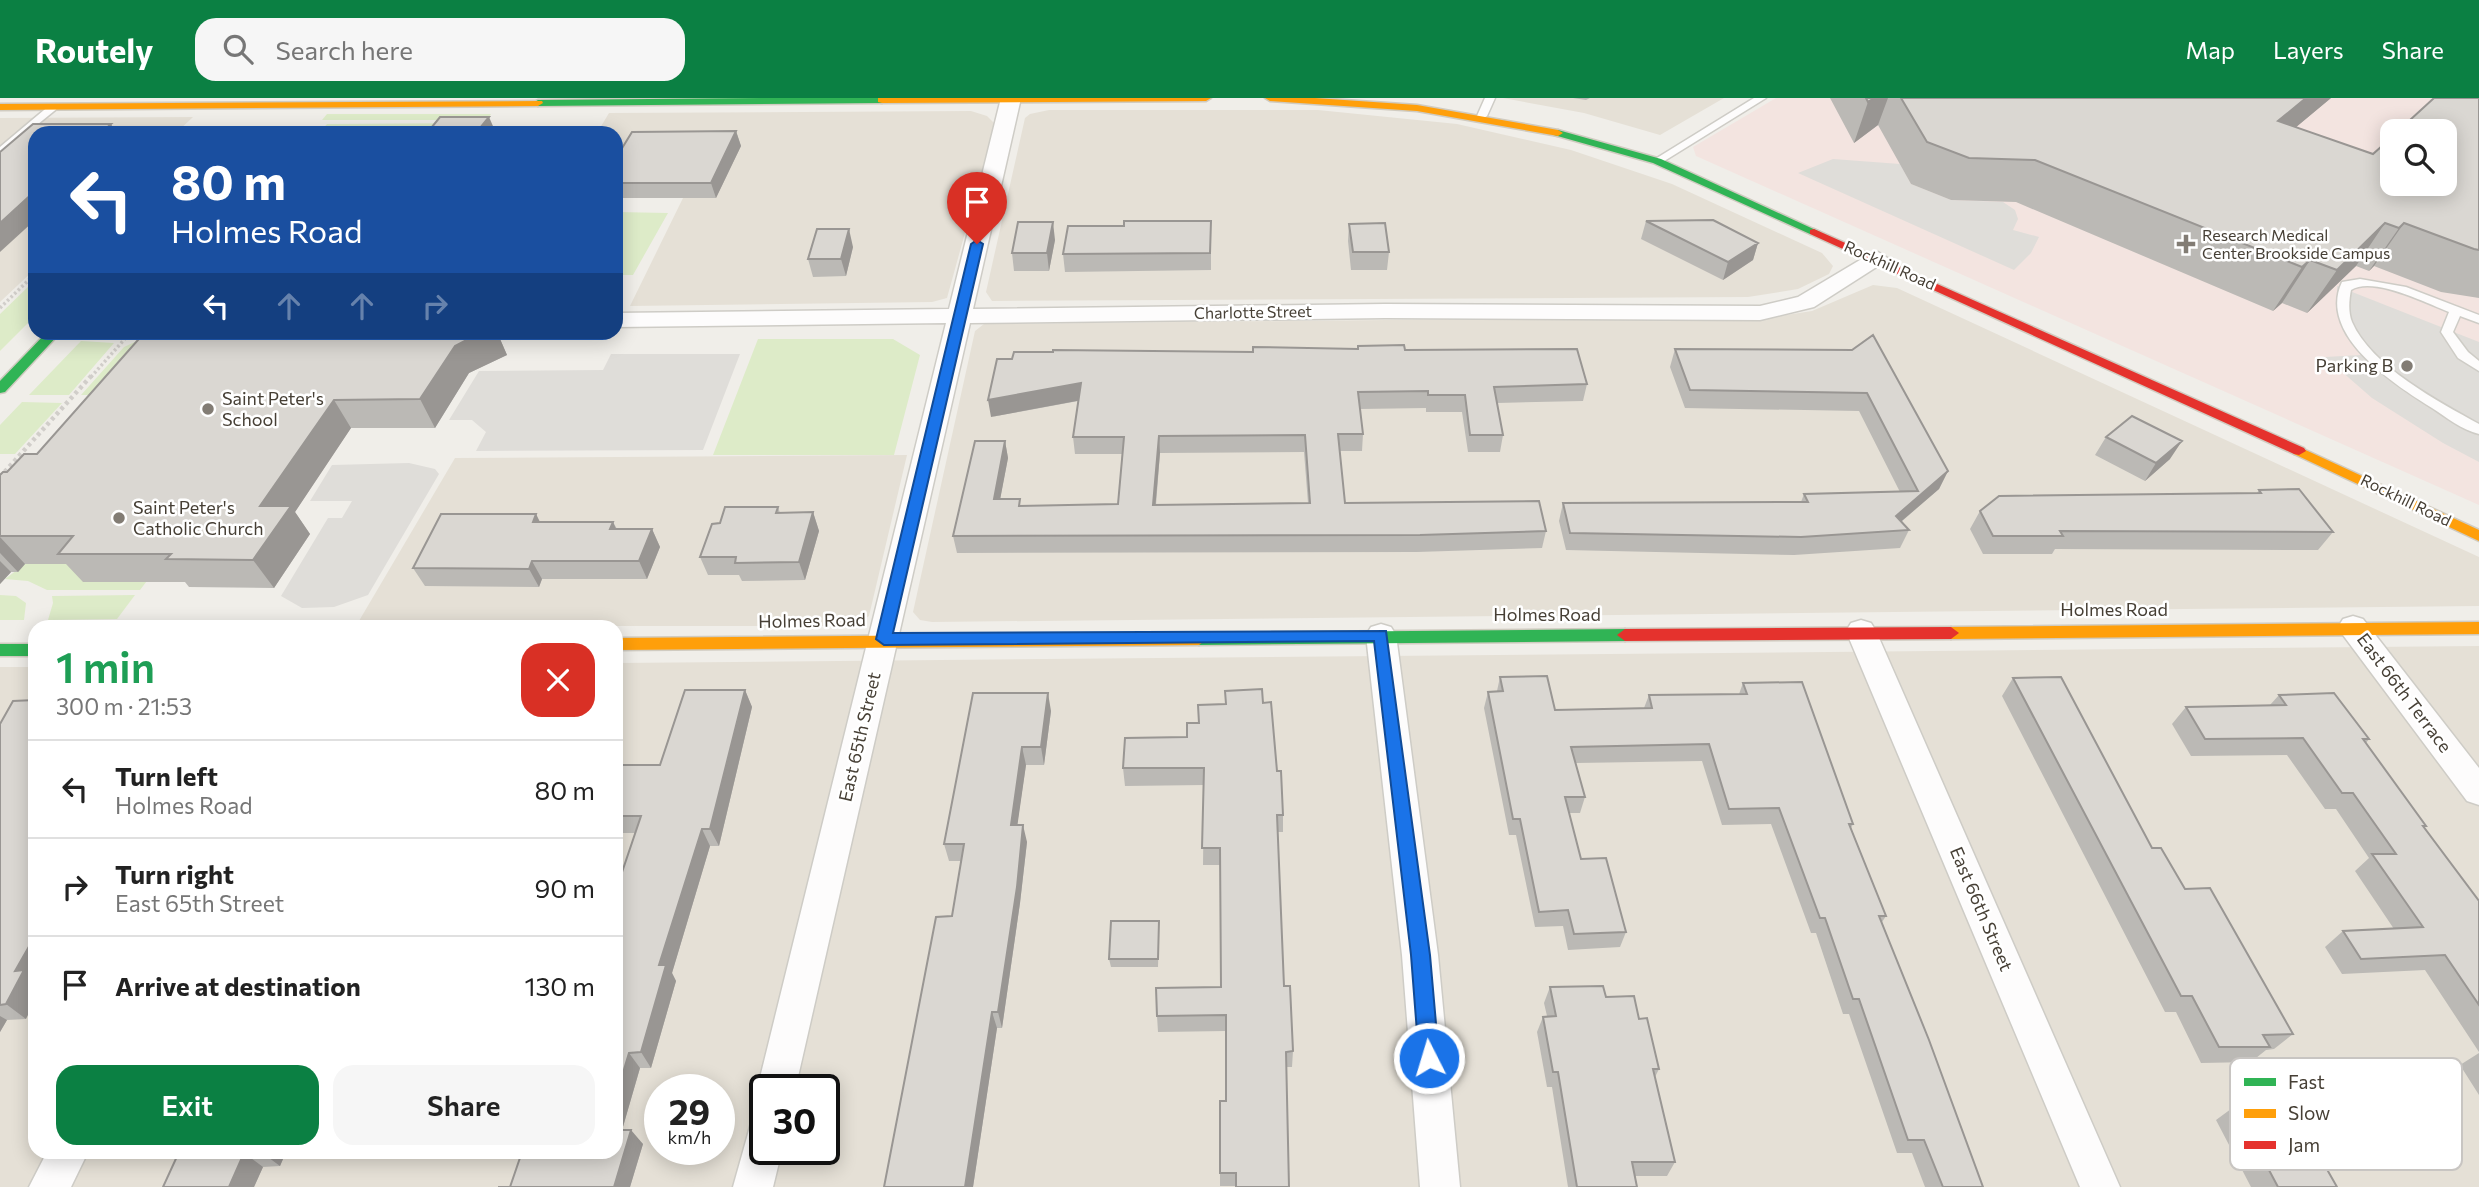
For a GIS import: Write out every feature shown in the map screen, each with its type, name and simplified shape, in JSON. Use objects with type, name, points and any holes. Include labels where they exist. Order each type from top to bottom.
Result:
[{"type":"main road","points":[[0,107],[279,102],[1206,98]]},
{"type":"main road","name":"Rockhill Road","points":[[1270,98],[1413,106],[1482,116],[1598,142],[1657,161],[2364,480],[2479,536]]},
{"type":"main road","points":[[260,122],[279,102]]},
{"type":"main road","points":[[0,389],[47,340]]},
{"type":"main road","points":[[2364,480],[2479,520]]},
{"type":"main road","name":"Holmes Road","points":[[623,644],[884,639],[2479,628]]},
{"type":"main road","points":[[0,650],[28,650]]},
{"type":"street","name":"East 65th Street","points":[[780,1074],[1011,98]]},
{"type":"street","name":"Charlotte Street","points":[[623,320],[1385,311],[1760,313],[1806,302],[1878,259]]},
{"type":"street","name":"East 66th Terrace","points":[[2354,627],[2479,792]]},
{"type":"street","name":"East 66th Street","points":[[1861,631],[2100,1187]]},
{"type":"street","points":[[1381,635],[1420,955],[1440,1187]]},
{"type":"street","points":[[49,1187],[64,1159]]},
{"type":"street","points":[[753,1187],[758,1165]]},
{"type":"lane","points":[[1482,116],[1490,98]]},
{"type":"lane","points":[[1657,161],[1761,98]]},
{"type":"lane","points":[[31,126],[54,107]]},
{"type":"lane","points":[[0,152],[28,129]]},
{"type":"lane","points":[[2479,319],[2392,286],[2364,281],[2346,285],[2342,304],[2347,323],[2357,341],[2395,376],[2443,410],[2479,430]]},
{"type":"lane","points":[[2456,310],[2447,332],[2463,355],[2479,367]]},
{"type":"path","points":[[0,308],[28,282]]},
{"type":"path","points":[[0,477],[124,340]]},
{"type":"shaded area","points":[[1503,98],[1724,98],[1660,135],[1584,113]]},
{"type":"shaded area","name":"Research Medical Center Brookside Campus","points":[[1776,98],[2479,98],[2479,505],[1696,156],[1693,147]]},
{"type":"shaded area","points":[[1049,110],[1318,110],[1457,124],[1571,150],[1672,184],[1822,253],[1833,266],[1829,274],[1798,289],[1748,297],[992,301],[986,292],[1025,118],[1030,114]]},
{"type":"shaded area","points":[[971,111],[987,116],[995,124],[947,298],[932,302],[630,306],[683,198],[623,198],[623,126],[601,126],[609,113]]},
{"type":"shaded area","points":[[193,117],[183,126],[28,126],[28,276],[0,302],[0,118]]},
{"type":"shaded area","points":[[1833,159],[1900,164],[1911,184],[1951,200],[2003,202],[2015,210],[2018,219],[2013,230],[2039,237],[2031,253],[2014,270],[1798,173]]},
{"type":"shaded area","points":[[1873,285],[1897,288],[2479,557],[2479,606],[932,622],[920,620],[913,612],[975,331],[984,324],[1780,316],[1812,311]]},
{"type":"shaded area","name":"Parking B","points":[[2337,286],[2479,342],[2479,462],[2443,443],[2372,398],[2325,357],[2361,355],[2345,335],[2338,316]]},
{"type":"shaded area","points":[[611,354],[740,354],[703,450],[476,451],[486,432],[472,420],[449,420],[479,371],[603,370]]},
{"type":"shaded area","points":[[907,455],[869,616],[853,626],[623,626],[623,620],[360,620],[455,458]]},
{"type":"shaded area","points":[[409,463],[435,469],[439,474],[368,595],[334,607],[302,608],[281,596],[328,518],[342,518],[352,501],[310,501],[332,465]]},
{"type":"shaded area","points":[[2479,646],[2479,1187],[0,1187],[0,667],[28,667],[28,1159],[623,1159],[623,663]]},
{"type":"green space","points":[[327,114],[491,114],[487,120],[322,120]]},
{"type":"green space","points":[[484,123],[482,126],[325,126]]},
{"type":"green space","points":[[623,212],[668,213],[633,275],[623,275]]},
{"type":"green space","points":[[28,287],[28,323],[0,351],[0,314]]},
{"type":"green space","points":[[758,339],[893,339],[920,355],[894,455],[713,455]]},
{"type":"green space","points":[[81,341],[114,343],[69,395],[29,395]]},
{"type":"green space","points":[[137,341],[178,341],[136,395],[81,395],[124,347]]},
{"type":"green space","points":[[22,402],[62,403],[15,454],[0,454],[0,425]]},
{"type":"green space","points":[[25,564],[97,564],[153,573],[140,590],[47,590],[28,581],[5,579]]},
{"type":"green space","points":[[0,595],[16,596],[26,603],[24,620],[0,620]]},
{"type":"green space","points":[[135,595],[117,619],[48,620],[53,603],[52,596]]},
{"type":"building","points":[[1901,98],[2306,98],[2278,121],[2373,154],[2380,148],[2380,196],[2457,196],[2457,119],[2411,119],[2434,98],[2479,98],[2479,250],[2404,223],[2399,228],[2385,223],[2337,270],[2310,260],[2302,267],[2035,160],[1969,158],[1927,142]]},
{"type":"building","points":[[440,117],[489,117],[482,126],[433,126]]},
{"type":"building","points":[[33,124],[111,124],[109,126],[31,126]]},
{"type":"building","points":[[28,128],[28,197],[0,223],[0,152]]},
{"type":"building","points":[[736,131],[711,183],[623,183],[623,147],[632,132]]},
{"type":"building","points":[[1713,220],[1758,243],[1728,262],[1646,221]]},
{"type":"building","points":[[1124,221],[1211,221],[1210,253],[1063,254],[1068,226],[1124,226]]},
{"type":"building","points":[[1018,222],[1053,222],[1047,253],[1012,253]]},
{"type":"building","points":[[1385,223],[1389,252],[1353,252],[1349,224]]},
{"type":"building","points":[[817,229],[849,229],[841,259],[808,259]]},
{"type":"building","points":[[1873,335],[1948,471],[1896,516],[1909,530],[1801,537],[1570,533],[1563,503],[1808,502],[1804,494],[1918,491],[1867,393],[1690,390],[1675,349],[1852,350]]},
{"type":"building","points":[[138,340],[467,340],[455,346],[420,399],[334,400],[260,506],[291,506],[253,560],[166,559],[171,554],[58,554],[73,536],[0,536],[0,475],[7,472],[24,454],[37,454]]},
{"type":"building","points":[[1404,345],[1405,350],[1577,349],[1587,384],[1494,387],[1503,435],[1470,435],[1465,395],[1428,395],[1428,391],[1358,392],[1363,434],[1338,434],[1345,503],[1539,501],[1546,531],[1420,535],[953,536],[975,441],[1005,441],[994,499],[1020,499],[1019,506],[1118,504],[1124,437],[1073,437],[1081,383],[988,400],[997,359],[1012,359],[1014,352],[1053,350],[1253,352],[1253,347],[1358,349],[1358,346]],"holes":[[[1305,435],[1310,503],[1153,505],[1159,436]]]},
{"type":"building","points":[[2132,416],[2182,441],[2156,463],[2106,437]]},
{"type":"building","points":[[2299,489],[2333,532],[2060,531],[2063,536],[1993,536],[1980,511],[1999,496],[2261,493],[2259,490]]},
{"type":"building","points":[[725,507],[778,507],[776,513],[813,512],[799,562],[735,563],[736,557],[700,557],[712,524],[720,523]]},
{"type":"building","points":[[441,514],[536,514],[533,522],[613,522],[610,529],[652,529],[639,561],[532,561],[529,569],[413,568]]},
{"type":"building","points":[[1547,676],[1555,710],[1652,708],[1649,695],[1747,694],[1743,683],[1802,682],[1853,824],[1849,824],[1886,916],[1879,916],[1929,1040],[1983,1187],[1943,1187],[1924,1140],[1908,1140],[1859,999],[1853,999],[1825,918],[1820,918],[1779,808],[1729,809],[1709,744],[1571,747],[1585,797],[1565,797],[1581,859],[1606,858],[1626,932],[1574,934],[1568,910],[1539,912],[1520,819],[1513,819],[1488,692],[1503,691],[1500,677]]},
{"type":"building","points":[[2061,677],[2152,848],[2161,848],[2185,889],[2210,888],[2293,1034],[2263,1035],[2270,1047],[2219,1047],[2192,996],[2181,996],[2013,678]]},
{"type":"building","points":[[1262,689],[1263,703],[1271,702],[1277,771],[1281,771],[1283,815],[1277,815],[1284,986],[1290,986],[1293,1051],[1286,1052],[1289,1187],[1236,1187],[1236,1173],[1220,1173],[1220,1101],[1226,1101],[1226,1015],[1157,1016],[1156,988],[1221,987],[1220,848],[1202,848],[1204,768],[1123,768],[1125,738],[1187,737],[1187,723],[1199,723],[1198,705],[1226,704],[1225,691]]},
{"type":"building","points":[[685,690],[745,690],[710,829],[702,829],[659,965],[666,965],[641,1052],[629,1053],[623,1073],[623,869],[641,816],[623,816],[623,765],[660,765]]},
{"type":"building","points":[[973,693],[1048,693],[1041,747],[1022,747],[1011,825],[1023,825],[1017,887],[998,1012],[992,1012],[965,1187],[884,1187],[936,917],[952,916],[964,844],[944,844]]},
{"type":"building","points":[[2334,693],[2369,739],[2363,739],[2426,826],[2423,826],[2479,901],[2479,1005],[2445,955],[2361,959],[2343,931],[2423,927],[2372,854],[2396,854],[2353,793],[2342,793],[2303,738],[2205,739],[2186,707],[2286,705],[2279,695]]},
{"type":"building","points":[[28,700],[28,948],[15,971],[24,970],[6,1004],[0,1005],[0,724],[13,701]]},
{"type":"building","points":[[1111,921],[1159,921],[1158,959],[1109,959]]},
{"type":"building","points":[[1603,986],[1606,997],[1634,996],[1639,1019],[1647,1018],[1659,1069],[1653,1069],[1675,1162],[1632,1162],[1637,1187],[1577,1187],[1558,1072],[1553,1072],[1543,1017],[1556,1016],[1550,987]]},
{"type":"building","points":[[623,1130],[631,1130],[623,1157]]},
{"type":"building","points":[[176,1159],[241,1159],[229,1187],[163,1187]]},
{"type":"building","points":[[520,1159],[622,1159],[614,1187],[510,1187]]},
{"type":"building","points":[[2269,1170],[2327,1170],[2337,1187],[2278,1187]]},
{"type":"traffic: fast","points":[[538,103],[882,100]]},
{"type":"traffic: fast","points":[[1558,133],[1657,161],[1814,232]]},
{"type":"traffic: fast","points":[[0,389],[47,340]]},
{"type":"traffic: fast","points":[[1199,639],[1625,635]]},
{"type":"traffic: fast","points":[[0,650],[28,650]]},
{"type":"traffic: slow","points":[[882,100],[1206,98]]},
{"type":"traffic: slow","points":[[1270,98],[1417,108],[1558,133]]},
{"type":"traffic: slow","points":[[0,107],[538,103]]},
{"type":"traffic: slow","points":[[2299,451],[2479,536]]},
{"type":"traffic: slow","points":[[1951,633],[2479,628]]},
{"type":"traffic: slow","points":[[623,644],[1199,639]]},
{"type":"traffic: jam","points":[[1814,232],[2299,451]]},
{"type":"traffic: jam","points":[[1625,635],[1951,633]]},
{"type":"place","name":"Research Medical Center Brookside Campus","points":[[2186,244]]},
{"type":"place","name":"Parking B","points":[[2407,366]]},
{"type":"place","name":"Saint Peter's School","points":[[208,409]]},
{"type":"place","name":"Saint Peter's Catholic Church","points":[[119,518]]},
{"type":"route","points":[[977,244],[884,639],[1381,635],[1420,955],[1429,1058]]}]
